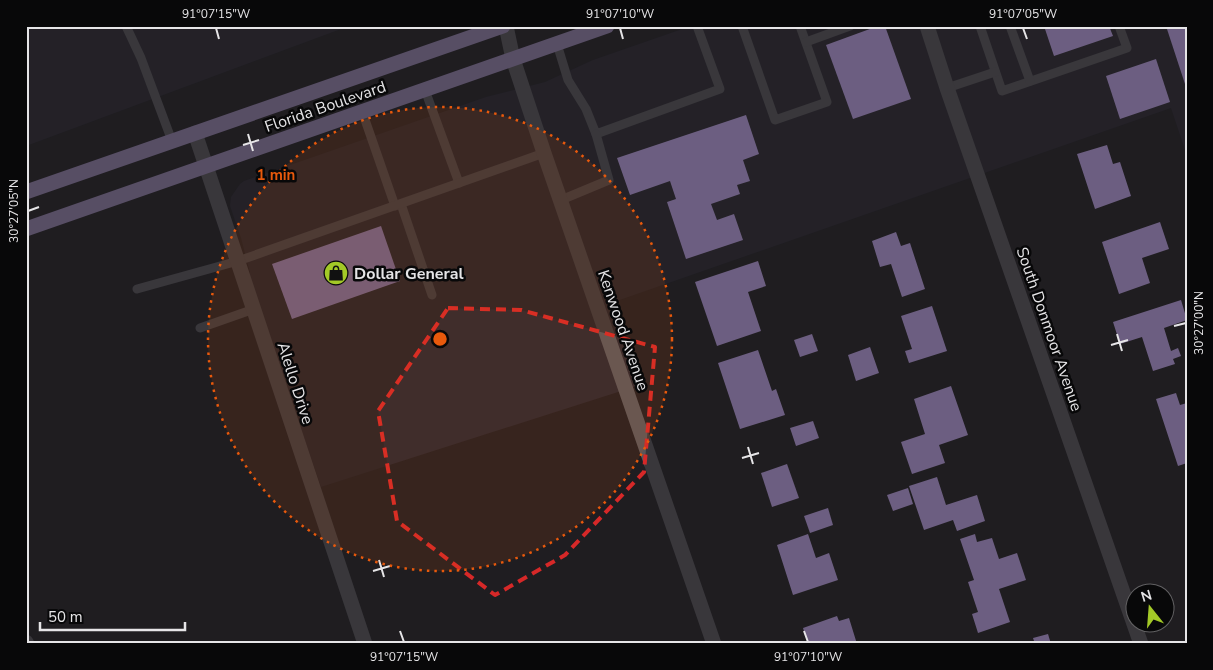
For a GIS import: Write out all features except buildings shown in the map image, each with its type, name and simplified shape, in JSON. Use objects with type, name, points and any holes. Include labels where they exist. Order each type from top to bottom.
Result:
[{"type":"main road","name":"Florida Boulevard","points":[[26,192],[504,26]]},
{"type":"main road","name":"Florida Boulevard","points":[[26,229],[607,26]]},
{"type":"street","name":"Kenwood Avenue","points":[[504,26],[544,153],[714,644]]},
{"type":"street","name":"South Donmoor Avenue","points":[[927,26],[1141,644]]},
{"type":"street","name":"Alello Drive","points":[[195,133],[365,644]]},
{"type":"lane","points":[[126,26],[141,58],[172,141]]},
{"type":"lane","points":[[596,134],[720,89],[697,26]]},
{"type":"lane","points":[[742,26],[775,120],[828,102],[800,26]]},
{"type":"lane","points":[[806,42],[850,26]]},
{"type":"lane","points":[[980,26],[1002,91],[1127,48],[1119,26]]},
{"type":"lane","points":[[1010,26],[1030,81]]},
{"type":"lane","points":[[556,44],[568,80],[586,109],[596,134],[608,180],[561,200]]},
{"type":"lane","points":[[947,88],[995,72]]},
{"type":"lane","points":[[425,90],[459,183]]},
{"type":"lane","points":[[362,111],[432,295]]},
{"type":"lane","points":[[137,289],[238,262],[544,153]]},
{"type":"lane","points":[[200,328],[254,309]]},
{"type":"highlighted area","points":[[448,308],[521,310],[655,347],[644,472],[565,555],[495,595],[397,521],[378,411]]},
{"type":"shaded area","points":[[26,26],[349,26],[26,146]]},
{"type":"shaded area","points":[[691,26],[1187,26],[1187,156],[1171,108],[611,303],[637,386],[321,487],[249,275],[241,238],[230,206],[231,197],[240,184],[486,97],[545,82],[593,60]]},
{"type":"place","name":"Dollar General","points":[[336,273]]}]
